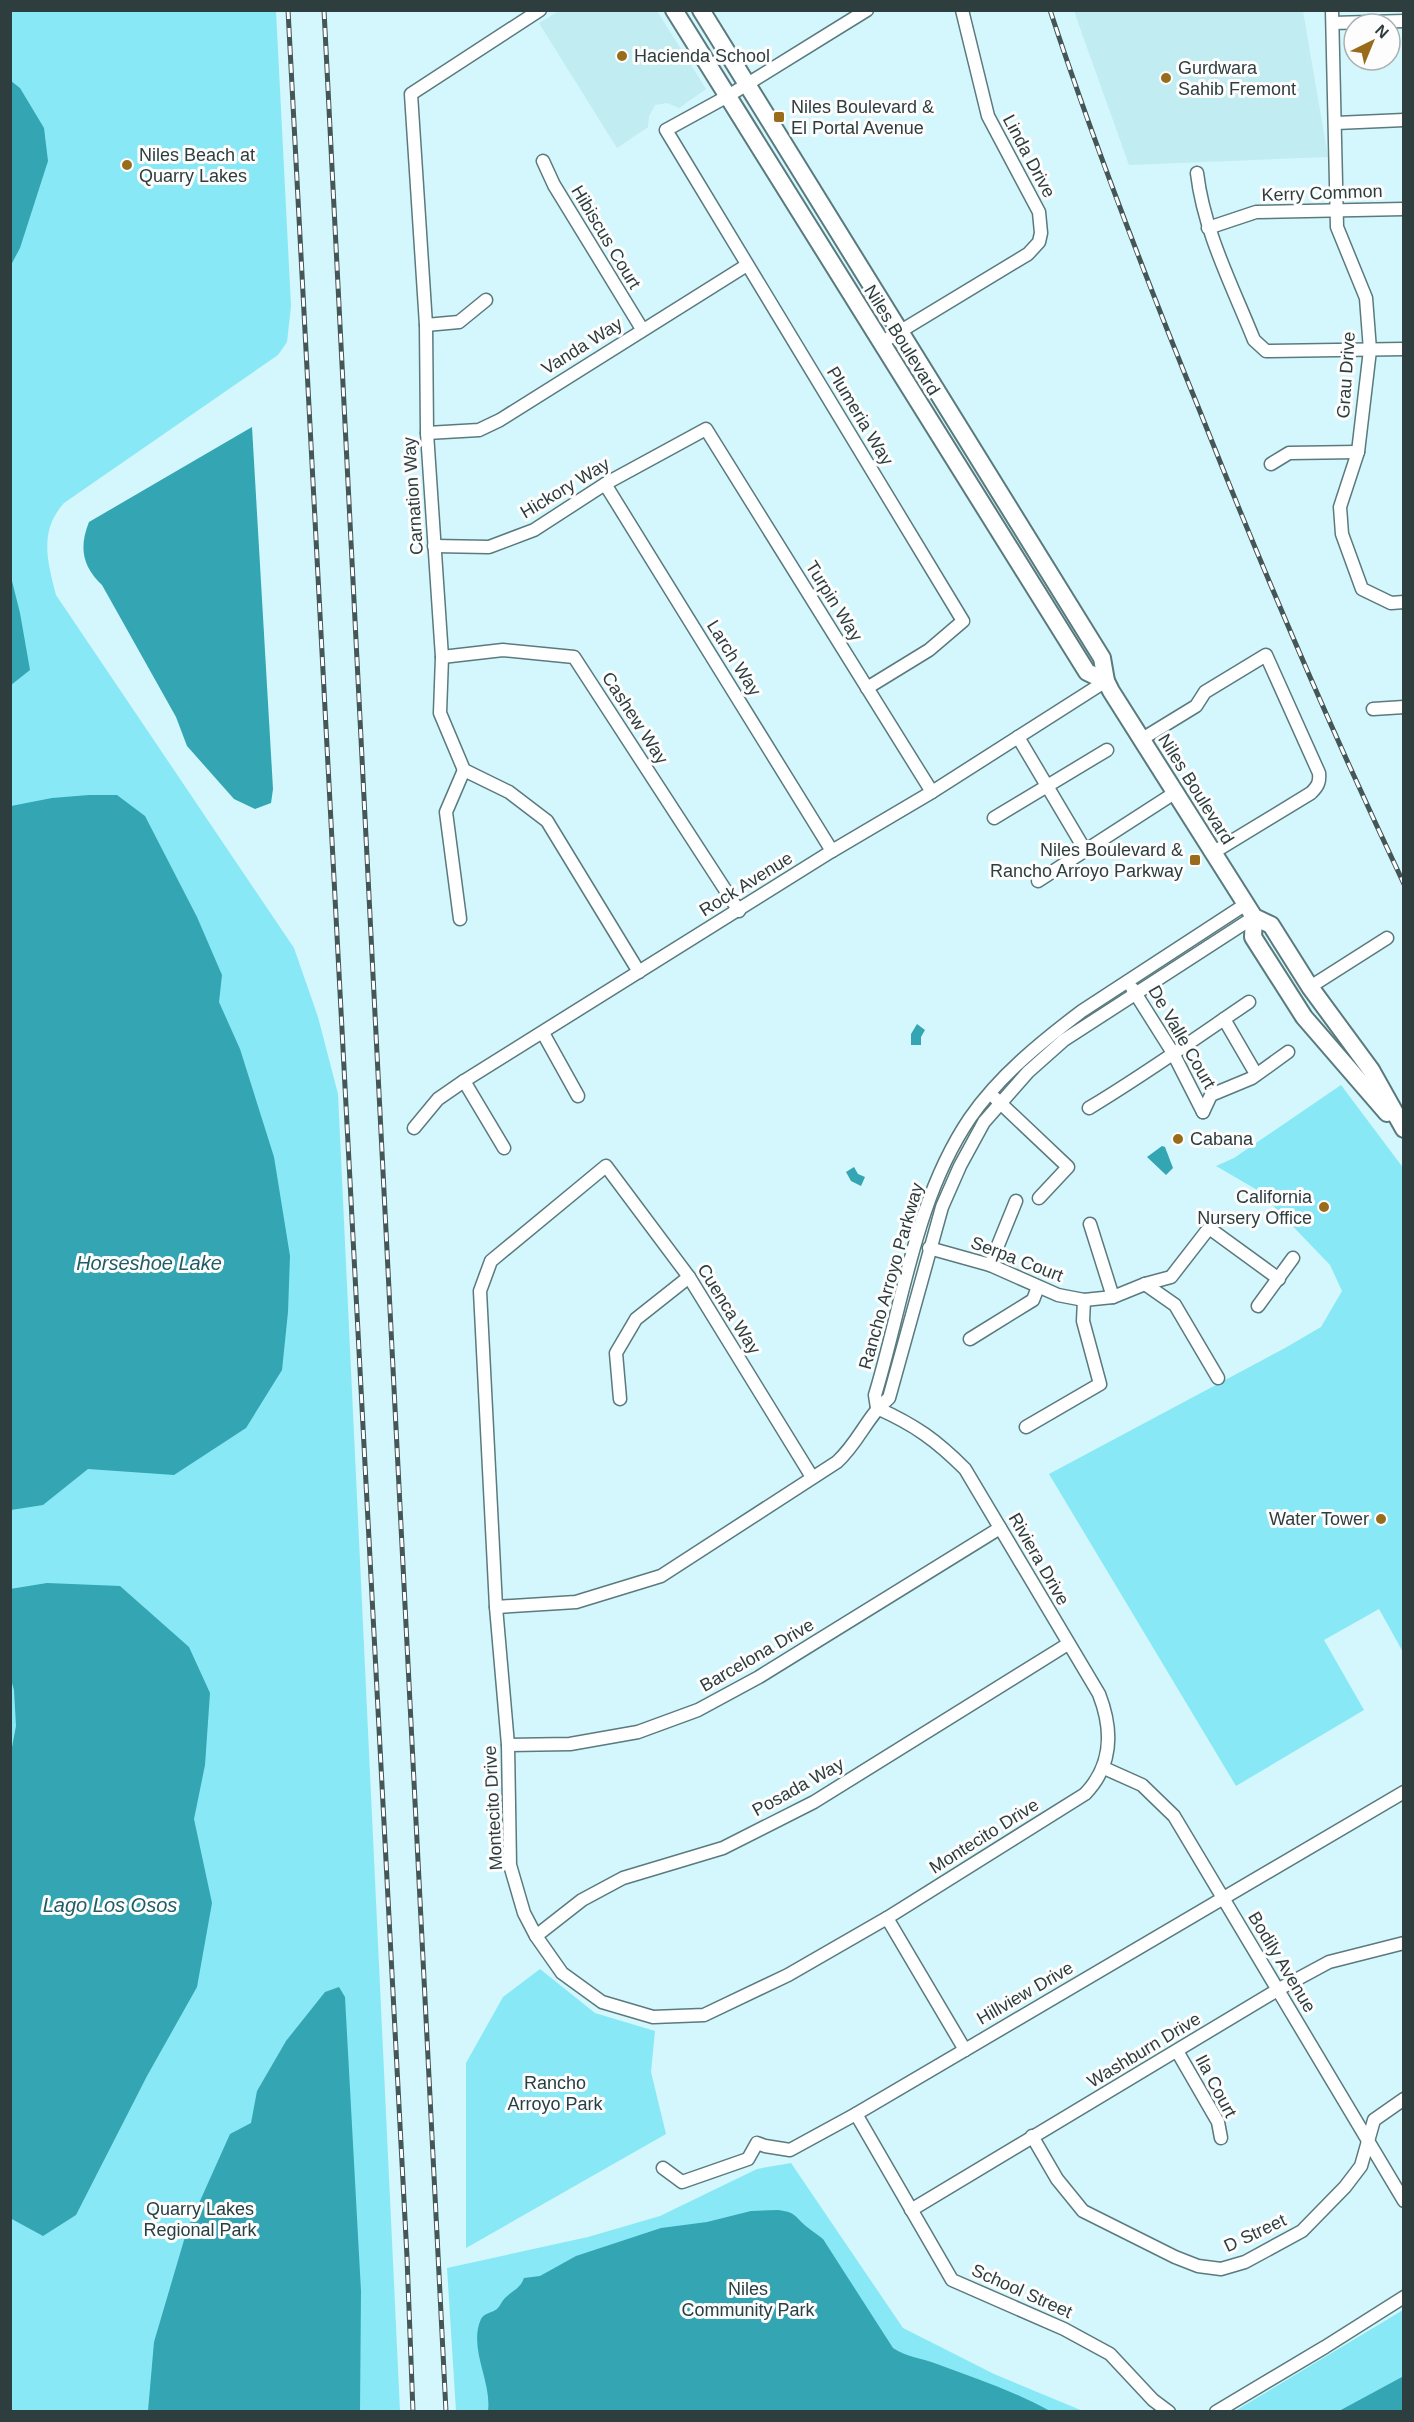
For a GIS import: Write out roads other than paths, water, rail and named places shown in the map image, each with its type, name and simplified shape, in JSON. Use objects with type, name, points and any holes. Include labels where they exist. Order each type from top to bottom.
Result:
[{"type":"main road","name":"Niles Boulevard","points":[[674,10],[1087,672],[1106,681]]},
{"type":"main road","name":"Niles Boulevard","points":[[701,10],[1102,658],[1106,681],[1142,739],[1250,910],[1271,925],[1310,987],[1371,1070],[1404,1131]]},
{"type":"main road","name":"Niles Boulevard","points":[[1250,910],[1253,938],[1304,1017],[1404,1131]]},
{"type":"street","name":"Carnation Way","points":[[464,770],[440,713],[442,657],[427,433],[426,325],[411,94],[540,10]]},
{"type":"street","points":[[728,96],[867,10]]},
{"type":"street","name":"Linda Drive","points":[[881,343],[1028,254],[1039,242],[1041,233],[1039,212],[988,116],[962,10]]},
{"type":"street","points":[[1333,17],[1404,21]]},
{"type":"street","name":"Grau Drive","points":[[1333,17],[1337,227],[1366,298],[1370,350],[1358,452],[1340,507],[1342,534],[1362,589],[1391,603],[1404,602]]},
{"type":"street","name":"Plumeria Way","points":[[728,96],[666,130],[963,621],[928,650],[867,688]]},
{"type":"street","points":[[1336,123],[1404,120]]},
{"type":"street","name":"Hibiscus Court","points":[[543,161],[554,185],[642,329]]},
{"type":"street","points":[[1197,173],[1208,228],[1254,340],[1266,351],[1404,349]]},
{"type":"street","name":"Kerry Common","points":[[1208,228],[1256,212],[1404,209]]},
{"type":"street","name":"Vanda Way","points":[[427,433],[479,429],[500,420],[747,265]]},
{"type":"street","points":[[426,325],[459,322],[486,300]]},
{"type":"street","name":"Turpin Way","points":[[706,429],[932,792]]},
{"type":"street","name":"Hickory Way","points":[[434,546],[489,548],[534,530],[605,484],[706,429]]},
{"type":"street","points":[[1270,464],[1289,453],[1358,452]]},
{"type":"street","name":"Larch Way","points":[[605,484],[832,851]]},
{"type":"street","name":"Cashew Way","points":[[442,657],[503,650],[574,657],[739,911]]},
{"type":"street","points":[[1142,739],[1196,706],[1205,692],[1266,655],[1319,773],[1320,780],[1311,793],[1214,852]]},
{"type":"street","name":"Rock Avenue","points":[[414,1128],[438,1099],[464,1082],[832,851],[932,792],[1106,681]]},
{"type":"street","points":[[1373,709],[1404,708]]},
{"type":"street","points":[[1018,737],[1085,850]]},
{"type":"street","points":[[994,818],[1107,750]]},
{"type":"street","points":[[460,919],[446,812],[464,770],[509,792],[548,821],[639,972]]},
{"type":"street","points":[[1038,880],[1176,792]]},
{"type":"street","name":"Rancho Arroyo Parkway","points":[[877,1408],[875,1395],[928,1202],[959,1136],[990,1093],[1020,1062],[1058,1029],[1129,981],[1250,910]]},
{"type":"street","name":"Rancho Arroyo Parkway","points":[[496,1607],[576,1602],[661,1575],[837,1462],[852,1448],[877,1408],[889,1398],[942,1207],[960,1166],[984,1122],[999,1102],[1047,1054],[1136,994],[1250,910]]},
{"type":"street","points":[[1310,987],[1387,938]]},
{"type":"street","name":"De Valle Court","points":[[1129,981],[1173,1053],[1203,1112],[1211,1095],[1256,1074]]},
{"type":"street","points":[[1089,1108],[1154,1068],[1249,1002]]},
{"type":"street","points":[[1224,1019],[1256,1074],[1288,1052]]},
{"type":"street","points":[[543,1033],[578,1096]]},
{"type":"street","points":[[464,1082],[504,1148]]},
{"type":"street","points":[[990,1093],[1068,1167],[1039,1198]]},
{"type":"street","name":"Cuenca Way","points":[[606,1166],[689,1277],[812,1477]]},
{"type":"street","name":"Montecito Drive","points":[[606,1166],[491,1261],[480,1291],[496,1607],[508,1745],[510,1865],[524,1913],[536,1936],[562,1973],[602,2002],[653,2017],[704,2015],[788,1975],[887,1918],[1085,1794],[1095,1784],[1104,1768]]},
{"type":"street","points":[[990,1264],[1016,1201]]},
{"type":"street","points":[[1090,1224],[1113,1297]]},
{"type":"street","name":"Serpa Court","points":[[929,1248],[990,1264],[1058,1295],[1084,1300],[1113,1297],[1145,1284],[1171,1277],[1209,1228],[1279,1279]]},
{"type":"street","points":[[1258,1306],[1293,1258]]},
{"type":"street","points":[[620,1399],[616,1353],[636,1319],[689,1277]]},
{"type":"street","points":[[1145,1284],[1175,1305],[1218,1378]]},
{"type":"street","points":[[970,1339],[1033,1300],[1038,1287]]},
{"type":"street","points":[[1026,1427],[1100,1384],[1083,1321],[1084,1300]]},
{"type":"street","name":"Riviera Drive","points":[[877,1408],[903,1419],[938,1442],[965,1469],[1099,1694],[1107,1715],[1109,1733],[1104,1768]]},
{"type":"street","name":"Barcelona Drive","points":[[508,1745],[570,1744],[638,1732],[698,1710],[759,1677],[1000,1528]]},
{"type":"street","name":"Posada Way","points":[[536,1936],[582,1900],[623,1878],[723,1848],[814,1802],[1068,1644]]},
{"type":"street","name":"Bodily Avenue","points":[[1104,1768],[1142,1785],[1174,1816],[1404,2201]]},
{"type":"street","name":"Hillview Drive","points":[[663,2168],[682,2182],[748,2159],[757,2143],[790,2150],[856,2114],[1404,1792]]},
{"type":"street","points":[[887,1918],[965,2050]]},
{"type":"street","name":"Washburn Drive","points":[[911,2210],[1279,1989],[1329,1962],[1404,1943]]},
{"type":"street","name":"Ila Court","points":[[1178,2051],[1218,2122],[1221,2138]]},
{"type":"street","name":"D Street","points":[[1032,2136],[1057,2179],[1083,2211],[1175,2257],[1198,2266],[1221,2269],[1245,2262],[1302,2231],[1351,2180],[1361,2166],[1374,2120],[1404,2099]]},
{"type":"street","name":"School Street","points":[[856,2114],[952,2280],[1064,2328],[1110,2354],[1153,2400],[1169,2412]]},
{"type":"street","points":[[1216,2412],[1404,2297]]},
{"type":"water","points":[[11,81],[20,88],[44,128],[48,161],[20,248],[11,265]]},
{"type":"water","points":[[252,427],[273,789],[271,803],[255,809],[234,799],[187,746],[176,717],[102,585],[90,571],[83,548],[89,522]]},
{"type":"water","points":[[11,577],[30,670],[11,685]]},
{"type":"water","name":"Horseshoe Lake","points":[[117,795],[145,816],[197,917],[222,975],[219,1002],[240,1049],[274,1157],[290,1256],[288,1312],[282,1370],[246,1428],[174,1475],[88,1469],[43,1505],[11,1510],[11,806],[52,798]]},
{"type":"water","points":[[917,1024],[925,1030],[921,1037],[921,1045],[911,1045],[911,1034]]},
{"type":"water","points":[[1162,1146],[1165,1147],[1173,1168],[1166,1175],[1147,1157]]},
{"type":"water","points":[[854,1167],[858,1174],[865,1177],[861,1186],[851,1181],[846,1172]]},
{"type":"water","name":"Lago Los Osos","points":[[47,1583],[120,1586],[189,1647],[210,1693],[205,1765],[194,1819],[212,1903],[197,1987],[147,2076],[76,2215],[43,2236],[10,2218],[10,1758],[16,1726],[14,1690],[10,1676],[10,1589]]},
{"type":"water","points":[[339,1987],[345,1997],[361,2291],[360,2411],[148,2411],[154,2342],[187,2230],[230,2134],[251,2123],[257,2091],[286,2041],[325,1992]]},
{"type":"water","name":"Niles Community Park","points":[[778,2210],[792,2214],[823,2239],[893,2348],[994,2385],[1050,2411],[488,2411],[487,2388],[477,2342],[478,2330],[482,2317],[497,2309],[524,2278],[540,2276],[576,2256],[661,2228],[707,2222],[751,2211]]},
{"type":"water","points":[[1402,2377],[1403,2411],[1339,2411]]},
{"type":"railway","points":[[288,10],[407,2257],[413,2412]]},
{"type":"railway","points":[[324,10],[446,2412]]},
{"type":"railway","points":[[1050,10],[1122,214],[1225,474],[1324,710],[1404,884]]},
{"type":"place","name":"Hacienda School","points":[[622,56]]},
{"type":"place","name":"Gurdwara Sahib Fremont","points":[[1166,78]]},
{"type":"place","name":"Niles Boulevard & El Portal Avenue","points":[[779,117]]},
{"type":"place","name":"Niles Beach at Quarry Lakes","points":[[127,165]]},
{"type":"place","name":"Niles Boulevard & Rancho Arroyo Parkway","points":[[1195,860]]},
{"type":"place","name":"Cabana","points":[[1178,1139]]},
{"type":"place","name":"California Nursery Office","points":[[1324,1207]]},
{"type":"place","name":"Water Tower","points":[[1381,1519]]},
{"type":"park label","name":"Rancho Arroyo Park","points":[[555,2093]]},
{"type":"park label","name":"Quarry Lakes Regional Park","points":[[200,2219]]}]
